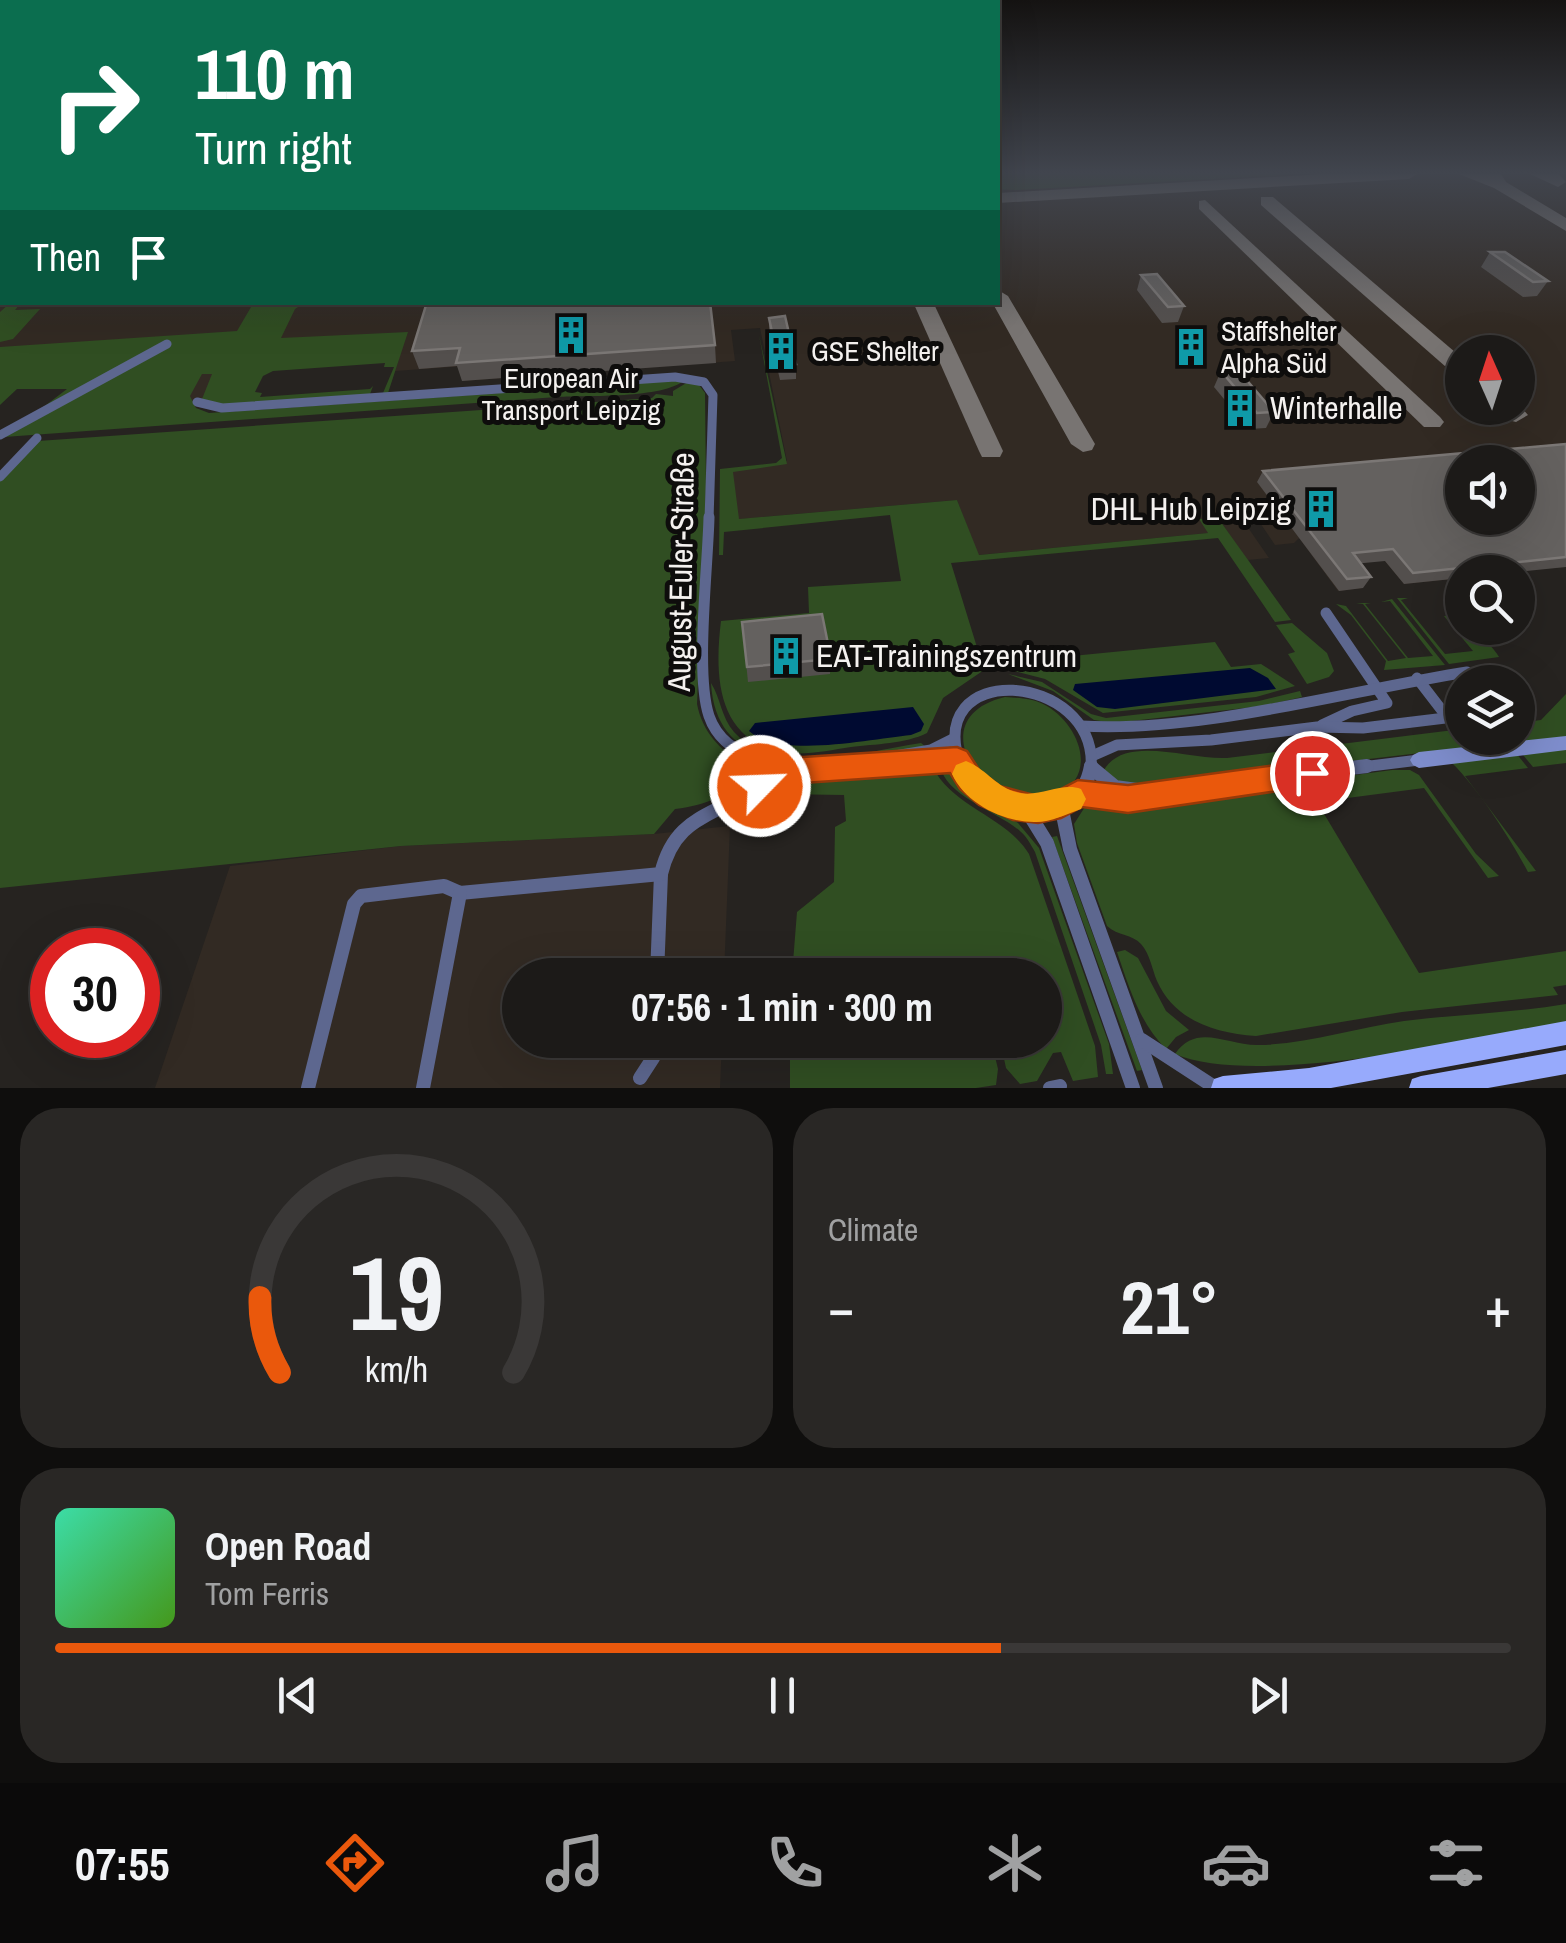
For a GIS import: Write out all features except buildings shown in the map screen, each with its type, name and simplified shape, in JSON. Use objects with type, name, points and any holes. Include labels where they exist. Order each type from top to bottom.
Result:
[{"type":"main road","points":[[1219,1088],[1309,1080],[1566,1032]]},
{"type":"main road","points":[[1421,1088],[1566,1062]]},
{"type":"street","points":[[0,435],[167,344]]},
{"type":"street","name":"August-Euler-Straße","points":[[197,402],[222,408],[675,377],[704,382],[713,395],[706,704],[720,736],[754,762],[770,767],[828,768],[957,760]]},
{"type":"street","points":[[0,476],[37,438]]},
{"type":"street","points":[[1317,727],[1352,711],[1387,703],[1326,613]]},
{"type":"street","points":[[1081,726],[1112,728],[1271,710],[1445,675]]},
{"type":"street","points":[[1417,678],[1445,714]]},
{"type":"street","points":[[1160,792],[1115,787],[1092,762],[1081,726],[1066,709],[1046,697],[1002,689],[982,694],[966,705],[956,721],[952,740],[957,760],[970,780],[989,796],[1026,808],[1061,805],[1078,793],[1092,762],[1117,744],[1212,740],[1317,727],[1364,728],[1445,717]]},
{"type":"street","name":"August-Euler-Straße","points":[[828,768],[931,750],[952,740]]},
{"type":"street","points":[[1078,793],[1128,799],[1566,743]]},
{"type":"street","points":[[658,958],[661,874],[672,834],[689,822],[744,799],[760,786],[770,767]]},
{"type":"street","points":[[1061,805],[1070,850],[1156,1088]]},
{"type":"street","points":[[1026,808],[1046,843],[1133,1088]]},
{"type":"street","points":[[308,1088],[356,900],[366,892],[444,886],[460,893],[661,874]]},
{"type":"street","points":[[419,1088],[460,893]]},
{"type":"street","points":[[1141,1039],[1219,1088]]},
{"type":"street","points":[[640,1078],[653,1058]]},
{"type":"shaded area","points":[[1000,225],[1566,225],[1566,567],[1535,568],[1535,555],[1445,555],[1445,580],[1404,584],[1383,559],[1344,564],[1363,588],[1338,591],[1299,538],[1294,543],[1275,545],[1254,514],[1240,516],[1269,558],[1247,560],[1218,518],[1209,533],[978,555],[957,500],[729,520],[727,472],[787,461],[760,328],[731,330],[735,361],[462,381],[465,366],[395,371],[399,359],[267,367],[246,398],[174,403],[0,353],[0,305],[1000,305]]},
{"type":"shaded area","points":[[730,826],[725,958],[502,958],[502,1058],[721,1058],[720,1088],[155,1088],[230,866],[401,846],[654,834]]},
{"type":"green space","points":[[8,305],[19,305],[15,310],[40,309],[13,339],[0,342],[0,312]]},
{"type":"green space","points":[[252,305],[301,305],[295,309],[281,338],[408,332],[388,393],[383,393],[394,367],[384,367],[385,363],[273,371],[263,376],[255,392],[262,393],[260,397],[373,386],[370,394],[217,406],[202,399],[212,374],[202,374],[190,396],[196,408],[209,413],[685,380],[660,390],[624,395],[4,437],[67,389],[17,389],[0,405],[0,347],[237,331]]},
{"type":"green space","points":[[759,335],[787,464],[733,472],[739,519],[957,500],[979,555],[1208,533],[1199,519],[1218,518],[1291,620],[1275,622],[1218,538],[951,563],[984,670],[943,698],[927,733],[900,741],[812,753],[765,747],[747,737],[725,705],[719,664],[721,621],[809,613],[808,587],[901,581],[890,515],[724,532],[723,555],[719,555],[720,469],[776,463],[782,458]]},
{"type":"green space","points":[[688,382],[699,385],[705,393],[706,489],[697,704],[704,725],[716,742],[751,769],[726,792],[698,805],[675,809],[654,834],[401,846],[0,888],[0,481],[38,441],[652,398],[656,394],[673,396],[673,391]]},
{"type":"green space","points":[[1397,598],[1408,598],[1401,600],[1445,654],[1473,651],[1468,645],[1489,645],[1499,657],[1449,664]]},
{"type":"green space","points":[[1392,599],[1445,665],[1384,670],[1386,661],[1351,615],[1336,604],[1346,606],[1388,661],[1406,658],[1363,604],[1356,603],[1371,603],[1365,604],[1408,658],[1433,656],[1390,601],[1381,602]]},
{"type":"green space","points":[[1292,623],[1327,653],[1334,671],[1329,677],[1307,684],[1288,654],[1295,652],[1276,625]]},
{"type":"green space","points":[[1215,642],[1231,667],[1261,664],[1295,686],[1256,697],[1103,713],[1045,679],[1003,668],[1001,663]]},
{"type":"green space","points":[[1008,674],[1042,682],[1091,714],[1106,718],[1259,701],[1300,691],[1302,697],[1262,706],[1114,723],[1094,720],[1053,691]]},
{"type":"green space","points":[[711,683],[734,732],[752,747],[774,755],[823,758],[921,743],[926,747],[828,762],[794,762],[763,756],[737,742],[719,718]]},
{"type":"green space","points":[[1566,694],[1566,763],[1533,767],[1523,755],[1535,755],[1535,721],[1541,720]]},
{"type":"green space","points":[[1005,697],[1043,704],[1074,734],[1081,761],[1078,773],[1071,785],[1058,794],[1033,800],[1009,795],[988,783],[972,765],[964,746],[965,726],[978,709]]},
{"type":"green space","points":[[1445,731],[1445,755],[1518,755],[1528,768],[1465,776],[1536,871],[1528,872],[1474,789],[1437,751],[1139,786],[1115,782],[1104,770],[1114,759],[1142,751],[1227,758]]},
{"type":"green space","points":[[932,766],[953,792],[1019,841],[1029,854],[1095,1046],[1098,1077],[1073,1081],[1062,1054],[1062,958],[793,958],[797,912],[834,882],[835,827],[846,821],[844,795],[778,794],[766,789],[779,776],[802,778]]},
{"type":"green space","points":[[941,766],[978,799],[1018,823],[1039,848],[1109,1044],[1113,1074],[1106,1074],[1101,1045],[1035,852],[1021,832],[952,786]]},
{"type":"green space","points":[[1410,770],[1419,775],[1476,854],[1499,876],[1488,878],[1424,788],[1317,802],[1419,973],[1566,951],[1566,985],[1553,987],[1558,995],[1402,1012],[1256,1036],[1241,1034],[1211,1028],[1185,1015],[1165,995],[1141,944],[1107,926],[1074,824],[1088,802],[1126,806]]},
{"type":"green space","points":[[1057,836],[1142,1070],[1137,1071],[1052,837]]},
{"type":"green space","points":[[1125,950],[1138,958],[1166,1011],[1189,1030],[1166,1049],[1142,1016],[1131,991],[1117,952]]},
{"type":"green space","points":[[1566,1004],[1566,1024],[1366,1058],[1257,1066],[1211,1063],[1175,1054],[1184,1044],[1203,1037],[1277,1044],[1404,1021]]},
{"type":"green space","points":[[790,1058],[995,1058],[998,1069],[996,1085],[976,1088],[790,1088]]},
{"type":"green space","points":[[1004,1058],[1050,1058],[1037,1081],[1020,1084],[1006,1068]]},
{"type":"water","points":[[1250,668],[1268,678],[1276,689],[1115,709],[1097,707],[1073,690],[1075,684]]},
{"type":"water","points":[[913,707],[924,724],[921,731],[911,735],[803,746],[763,739],[749,731],[755,723]]},
{"type":"taxiway","points":[[1226,225],[1432,422]]},
{"type":"taxiway","points":[[1295,225],[1445,354]]},
{"type":"taxiway","points":[[1000,299],[1083,444]]},
{"type":"taxiway","points":[[924,305],[991,451]]},
{"type":"slow traffic","points":[[966,774],[989,796],[1013,806],[1050,808],[1071,799]]},
{"type":"place","name":"European Air Transport Leipzig","points":[[571,335]]},
{"type":"place","name":"Staffshelter Alpha Süd","points":[[1191,347]]},
{"type":"place","name":"GSE Shelter","points":[[781,351]]},
{"type":"place","name":"Winterhalle","points":[[1240,408]]},
{"type":"place","name":"DHL Hub Leipzig","points":[[1321,509]]},
{"type":"place","name":"EAT-Trainingszentrum","points":[[786,656]]},
{"type":"route","points":[[760,786],[770,767],[803,770],[957,760],[970,780],[989,796],[1013,806],[1038,809],[1061,805],[1078,793],[1128,799],[1312,773]]}]
